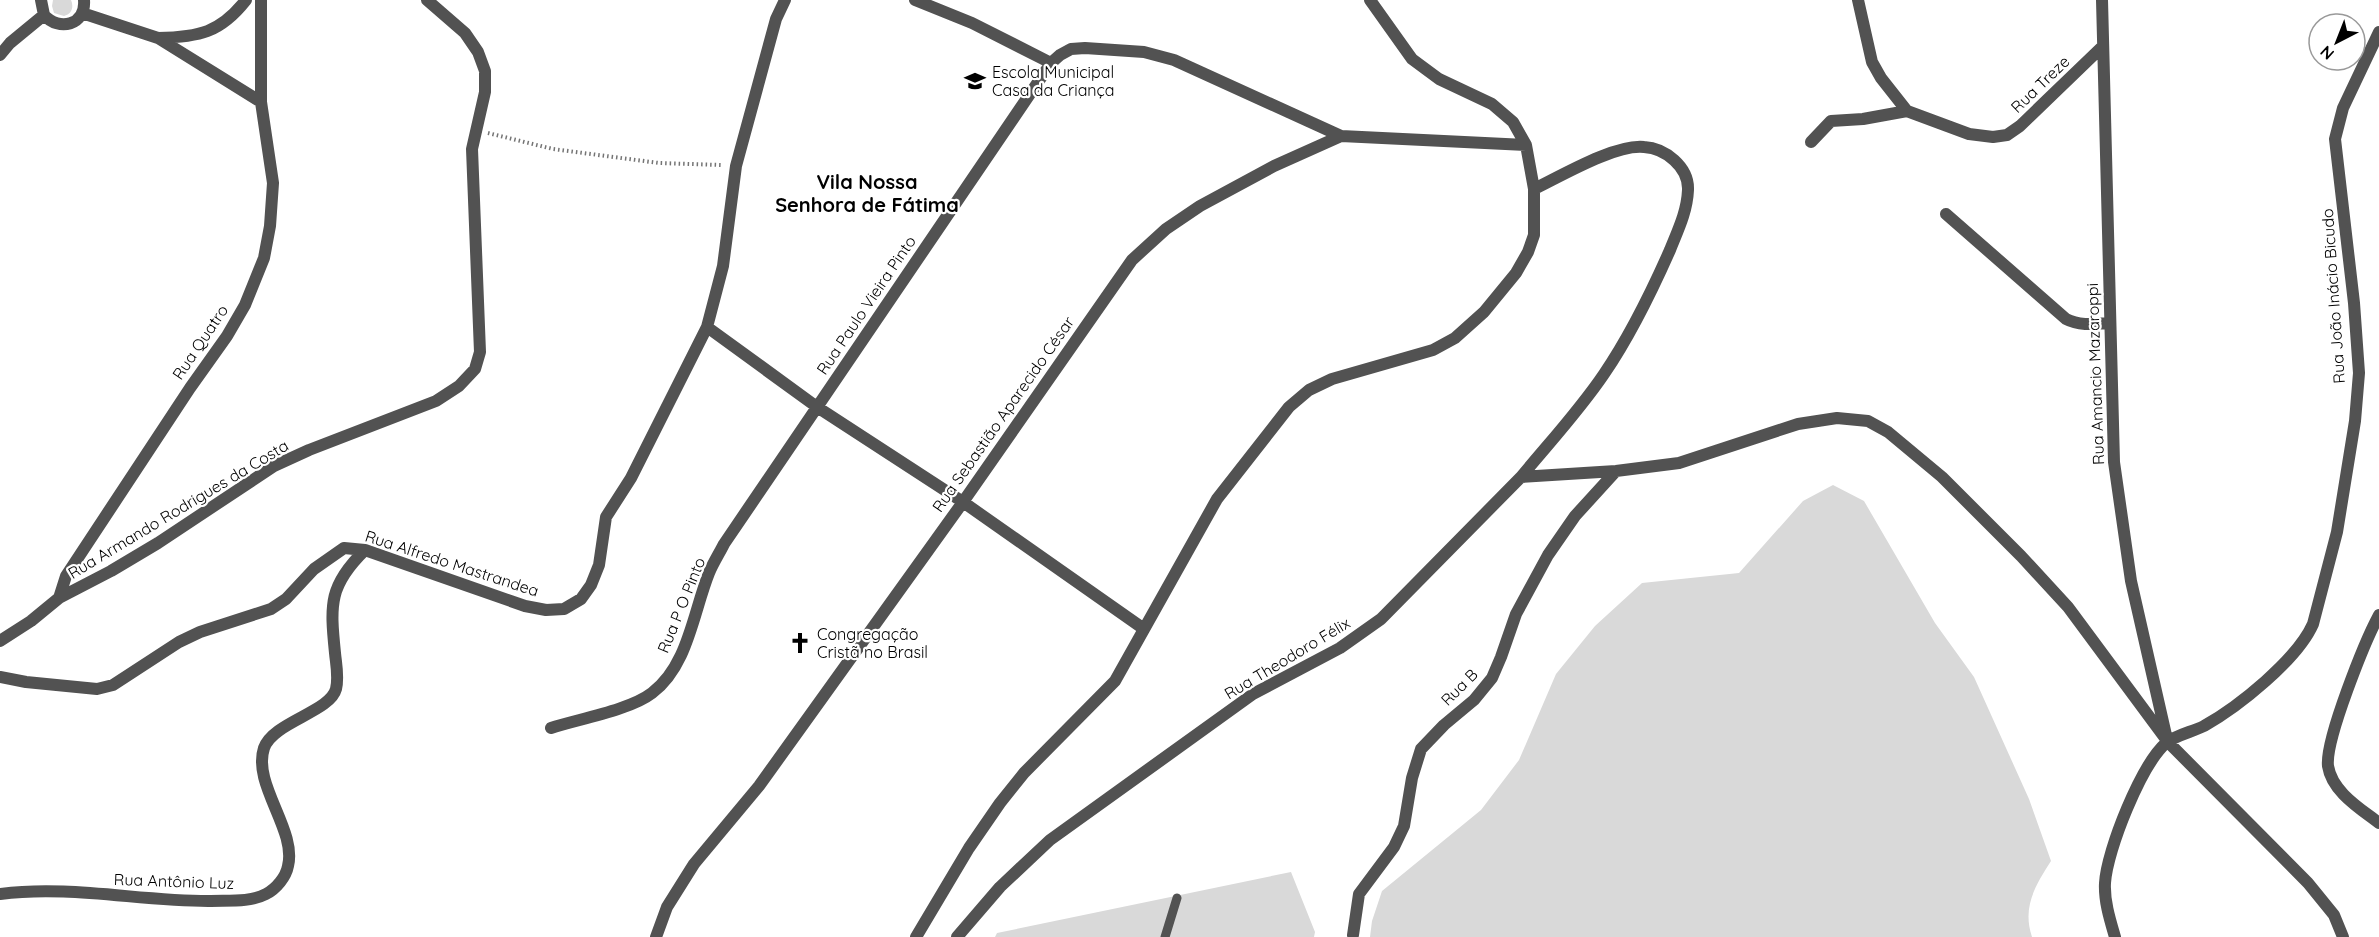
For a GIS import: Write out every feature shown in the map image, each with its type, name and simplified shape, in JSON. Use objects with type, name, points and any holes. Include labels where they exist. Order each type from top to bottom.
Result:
[{"type":"street","points":[[41,0],[44,15],[54,24],[61,26],[74,22],[83,6],[158,38],[261,102]]},
{"type":"street","points":[[158,38],[202,34],[222,25],[246,0]]},
{"type":"street","name":"Rua Quatro","points":[[0,641],[31,621],[59,598],[66,576],[227,336],[256,280],[264,258],[270,226],[273,183],[261,102],[261,0]]},
{"type":"street","name":"Rua Armando Rodrigues da Costa","points":[[59,598],[158,543],[274,466],[309,450],[436,401],[459,386],[475,369],[480,352],[472,148],[485,92],[484,71],[478,52],[465,33],[427,0]]},
{"type":"street","name":"Rua Alfredo Mastrandea","points":[[0,677],[97,689],[113,686],[179,642],[200,632],[271,609],[286,599],[314,569],[344,549],[366,550],[525,606],[546,610],[564,609],[581,599],[591,585],[599,565],[606,517],[631,478],[707,327],[723,266],[736,166],[776,19],[785,0]]},
{"type":"street","points":[[915,0],[972,23],[1051,63]]},
{"type":"street","points":[[916,937],[969,848],[1000,803],[1024,773],[1115,681],[1216,499],[1288,408],[1309,390],[1332,379],[1433,350],[1455,338],[1484,312],[1516,273],[1528,252],[1534,235],[1534,189],[1526,145],[1506,114],[1492,104],[1439,79],[1412,59],[1370,0]]},
{"type":"street","points":[[1811,142],[1831,122],[1907,111],[1881,78],[1872,62],[1858,0]]},
{"type":"street","name":"Rua Amancio Mazaroppi","points":[[2102,0],[2114,462],[2121,528],[2131,581],[2168,742]]},
{"type":"street","points":[[0,55],[10,43],[44,15]]},
{"type":"street","name":"Rua João Inácio Bicudo","points":[[2168,742],[2202,727],[2245,697],[2298,649],[2307,638],[2313,624],[2337,531],[2355,421],[2359,373],[2354,303],[2335,139],[2343,108],[2379,32]]},
{"type":"street","name":"Rua Treze","points":[[1907,111],[1969,135],[1993,137],[2007,135],[2020,126],[2103,46]]},
{"type":"street","name":"Rua Paulo Vieira Pinto","points":[[817,407],[1051,63],[1071,49],[1144,52],[1174,60],[1341,136]]},
{"type":"street","name":"Rua Sebastião Aparecido César","points":[[656,937],[667,907],[694,864],[759,786],[963,502],[1132,260],[1166,229],[1200,206],[1274,166],[1341,136],[1526,145]]},
{"type":"street","name":"Rua Theodoro Félix","points":[[957,937],[1000,888],[1050,840],[1253,694],[1341,648],[1381,620],[1521,477],[1586,399],[1605,373],[1651,294],[1685,213],[1689,187],[1679,164],[1665,152],[1643,147],[1625,149],[1591,161],[1534,189]]},
{"type":"street","points":[[1946,214],[2066,319],[2073,323],[2083,324],[2110,323]]},
{"type":"street","points":[[707,327],[817,407],[963,502],[1144,629]]},
{"type":"street","name":"Rua P O Pinto","points":[[551,728],[637,702],[661,684],[680,658],[710,572],[724,544],[817,407]]},
{"type":"street","points":[[1521,477],[1616,471],[1679,463],[1798,424],[1837,418],[1868,421],[1888,432],[1942,477],[2068,607],[2168,742],[2308,884],[2334,915],[2343,937]]},
{"type":"street","name":"Rua B","points":[[1353,935],[1359,894],[1394,847],[1404,826],[1412,778],[1421,749],[1444,725],[1474,700],[1492,678],[1516,614],[1548,555],[1575,516],[1616,471]]},
{"type":"street","name":"Rua Antônio Luz","points":[[0,894],[23,891],[170,901],[245,900],[267,894],[278,885],[287,870],[291,854],[265,776],[262,759],[265,746],[273,736],[330,700],[335,691],[337,681],[332,628],[335,588],[342,575],[366,550]]},
{"type":"street","points":[[2379,615],[2368,635],[2330,742],[2328,766],[2334,782],[2348,798],[2379,823]]},
{"type":"street","points":[[2115,937],[2105,885],[2109,857],[2149,765],[2168,742]]},
{"type":"lane","points":[[1165,937],[1177,898]]},
{"type":"path","points":[[476,130],[553,149],[659,163],[736,166]]},
{"type":"shaded area","points":[[53,0],[71,0],[71,12],[64,16],[54,13]]},
{"type":"shaded area","points":[[1833,485],[1864,501],[1935,623],[1974,677],[2029,799],[2051,861],[2035,888],[2029,906],[2029,926],[2032,937],[1370,937],[1372,921],[1382,891],[1481,810],[1519,760],[1556,674],[1595,626],[1642,583],[1739,573],[1803,501]]},
{"type":"shaded area","points":[[1291,872],[1315,932],[1314,937],[995,937],[997,933]]},
{"type":"place","name":"Escola Municipal Casa da Criança","points":[[975,81]]},
{"type":"place","name":"Congregação Cristã no Brasil","points":[[800,643]]},
{"type":"district","name":"Vila Nossa Senhora de Fátima","points":[[867,192]]}]
